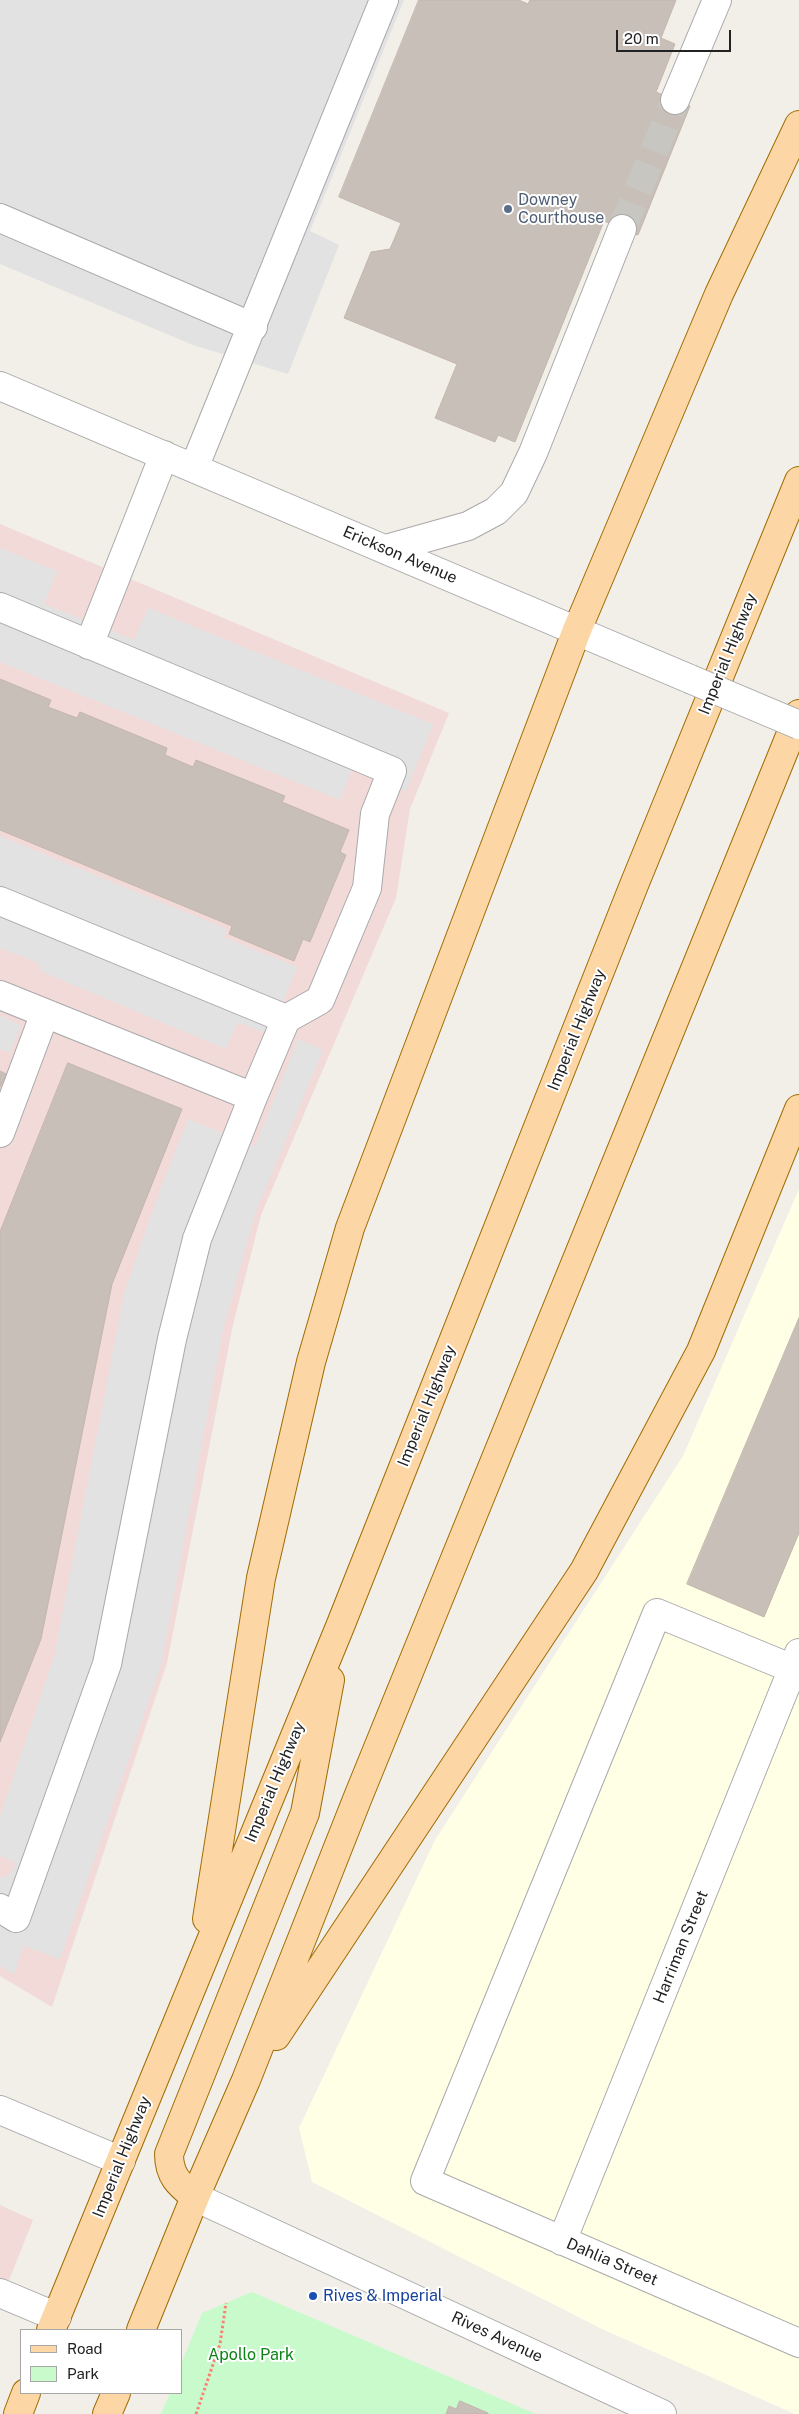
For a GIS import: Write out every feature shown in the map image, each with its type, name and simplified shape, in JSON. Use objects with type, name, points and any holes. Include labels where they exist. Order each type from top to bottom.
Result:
[{"type":"main road","points":[[199,1965],[261,1578],[311,1362],[350,1228],[577,630],[719,294],[799,125]]},
{"type":"main road","name":"Imperial Highway","points":[[54,2324],[199,1965],[341,1624],[627,904],[799,480]]},
{"type":"main road","points":[[141,2329],[195,2197],[246,2080],[358,1797],[799,714]]},
{"type":"main road","points":[[246,2080],[396,1858],[584,1571],[701,1351],[799,1109]]},
{"type":"main road","points":[[195,2197],[176,2182],[169,2168],[169,2154],[305,1813],[341,1624]]},
{"type":"main road","points":[[18,2414],[26,2394]]},
{"type":"main road","points":[[107,2414],[116,2394]]},
{"type":"street","points":[[194,468],[384,0]]},
{"type":"street","points":[[675,100],[717,0]]},
{"type":"street","points":[[0,218],[252,327]]},
{"type":"street","points":[[386,549],[468,526],[496,511],[514,494],[622,229]]},
{"type":"street","name":"Erickson Avenue","points":[[0,386],[799,725]]},
{"type":"street","points":[[90,645],[164,455]]},
{"type":"street","points":[[0,607],[392,771],[375,814],[367,888],[320,1000],[286,1019],[253,1096],[197,1240],[172,1339],[107,1664],[16,1918],[0,1908]]},
{"type":"street","points":[[0,901],[286,1019]]},
{"type":"street","points":[[0,995],[253,1096]]},
{"type":"street","points":[[0,1133],[45,1013]]},
{"type":"street","name":"Dahlia Street","points":[[796,1661],[657,1613],[425,2181],[799,2343]]},
{"type":"street","name":"Harriman Street","points":[[562,2241],[796,1661]]},
{"type":"street","points":[[0,2110],[121,2160]]},
{"type":"street","name":"Rives Avenue","points":[[195,2197],[662,2414]]},
{"type":"street","points":[[0,2293],[54,2324]]},
{"type":"path","points":[[196,2414],[220,2344],[226,2303]]},
{"type":"shaded area","points":[[0,0],[404,0],[310,231],[339,245],[288,374],[193,345],[0,264]]},
{"type":"shaded area","points":[[0,524],[449,713],[410,809],[396,898],[261,1215],[233,1325],[167,1663],[52,2007],[0,1976]]},
{"type":"shaded area","points":[[0,548],[57,571],[44,604],[134,640],[148,608],[433,724],[406,791],[352,769],[340,800],[0,662]]},
{"type":"shaded area","points":[[0,836],[227,929],[224,937],[297,967],[270,1035],[238,1022],[226,1049],[40,971],[38,963],[0,948]]},
{"type":"shaded area","points":[[0,1016],[21,1025],[10,1053],[0,1049]]},
{"type":"shaded area","points":[[298,1039],[323,1050],[255,1214],[223,1329],[161,1665],[60,1959],[23,1946],[14,1975],[0,1966],[0,1877],[8,1876],[15,1866],[13,1861],[0,1856],[0,1816],[54,1657],[124,1294],[160,1190],[188,1119],[255,1146]]},
{"type":"shaded area","points":[[799,1189],[799,2414],[795,2414],[604,2330],[312,2182],[299,2128],[435,1840],[683,1456]]},
{"type":"shaded area","points":[[0,2205],[33,2220],[0,2303]]},
{"type":"green space","name":"Apollo Park","points":[[252,2292],[536,2414],[161,2414],[170,2394],[182,2394],[182,2362],[202,2313]]},
{"type":"building","name":"Downey Courthouse","points":[[419,0],[519,0],[528,4],[530,0],[676,0],[661,38],[675,44],[656,92],[690,106],[638,235],[604,221],[515,442],[498,435],[495,442],[435,418],[457,364],[344,318],[371,252],[390,249],[401,223],[339,197]]},
{"type":"building","points":[[0,679],[51,700],[48,707],[77,718],[80,712],[167,748],[165,755],[193,767],[196,760],[285,796],[282,802],[349,830],[340,852],[346,855],[310,942],[303,939],[294,961],[229,934],[232,926],[0,830]]},
{"type":"building","points":[[68,1063],[182,1109],[112,1284],[41,1639],[0,1742],[0,1232]]},
{"type":"building","points":[[0,1071],[6,1074],[0,1087]]},
{"type":"building","points":[[799,1318],[799,1533],[764,1617],[687,1584]]},
{"type":"building","points":[[460,2401],[488,2414],[446,2414],[449,2406],[456,2409]]},
{"type":"tunnel","points":[[622,229],[675,100]]},
{"type":"place","name":"Downey Courthouse","points":[[508,209]]},
{"type":"place","name":"Rives & Imperial","points":[[313,2296]]}]
